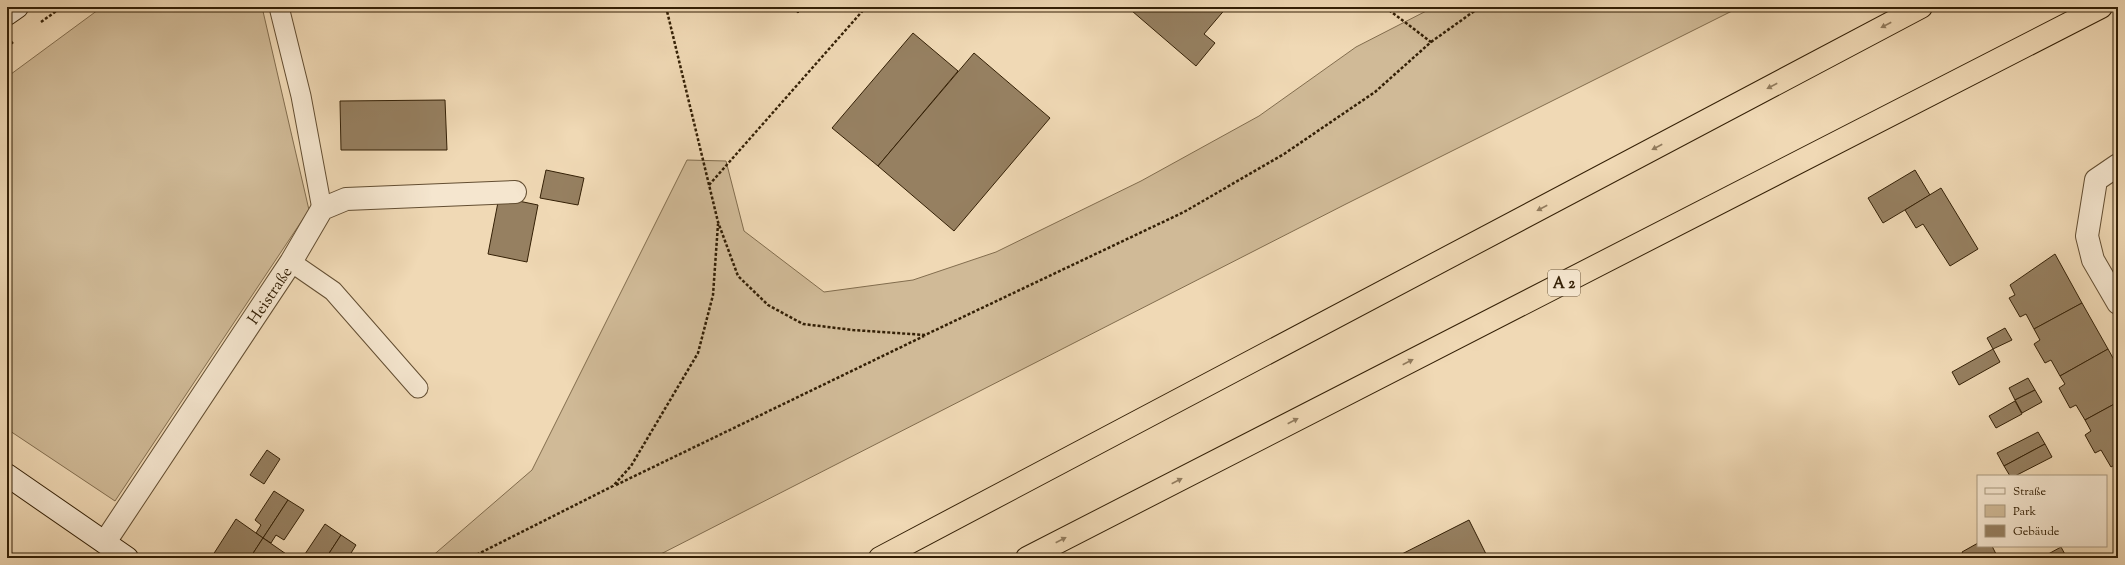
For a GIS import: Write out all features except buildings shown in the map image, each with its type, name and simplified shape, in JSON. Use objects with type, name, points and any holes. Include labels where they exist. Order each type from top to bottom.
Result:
[{"type":"highway","points":[[880,558],[1921,7]]},
{"type":"highway","name":"A 2","points":[[1027,558],[2101,7]]},
{"type":"street","points":[[7,14],[17,7]]},
{"type":"street","points":[[2118,165],[2096,180],[2087,236],[2093,260],[2118,303]]},
{"type":"street","points":[[322,209],[346,199],[515,192]]},
{"type":"street","name":"Heistraße","points":[[105,542],[291,262],[322,209]]},
{"type":"street","points":[[7,475],[127,558]]},
{"type":"lane","points":[[279,7],[301,96],[322,209]]},
{"type":"lane","points":[[291,262],[333,291],[418,388]]},
{"type":"path","points":[[666,7],[718,222],[738,276],[768,305],[803,324],[853,330],[925,335]]},
{"type":"path","points":[[709,185],[866,7]]},
{"type":"path","points":[[1385,7],[1431,42]]},
{"type":"path","points":[[473,558],[476,555],[613,486],[1184,212],[1284,154],[1375,92],[1431,42],[1480,7]]},
{"type":"path","points":[[613,486],[631,466],[644,447],[698,353],[713,295],[718,222]]},
{"type":"green space","points":[[102,7],[262,7],[309,210],[115,501],[7,429],[7,77]]},
{"type":"green space","points":[[1434,7],[1740,7],[1346,204],[653,558],[430,558],[532,470],[687,160],[726,161],[744,231],[824,292],[913,280],[996,252],[1141,181],[1259,116],[1356,47]]}]
